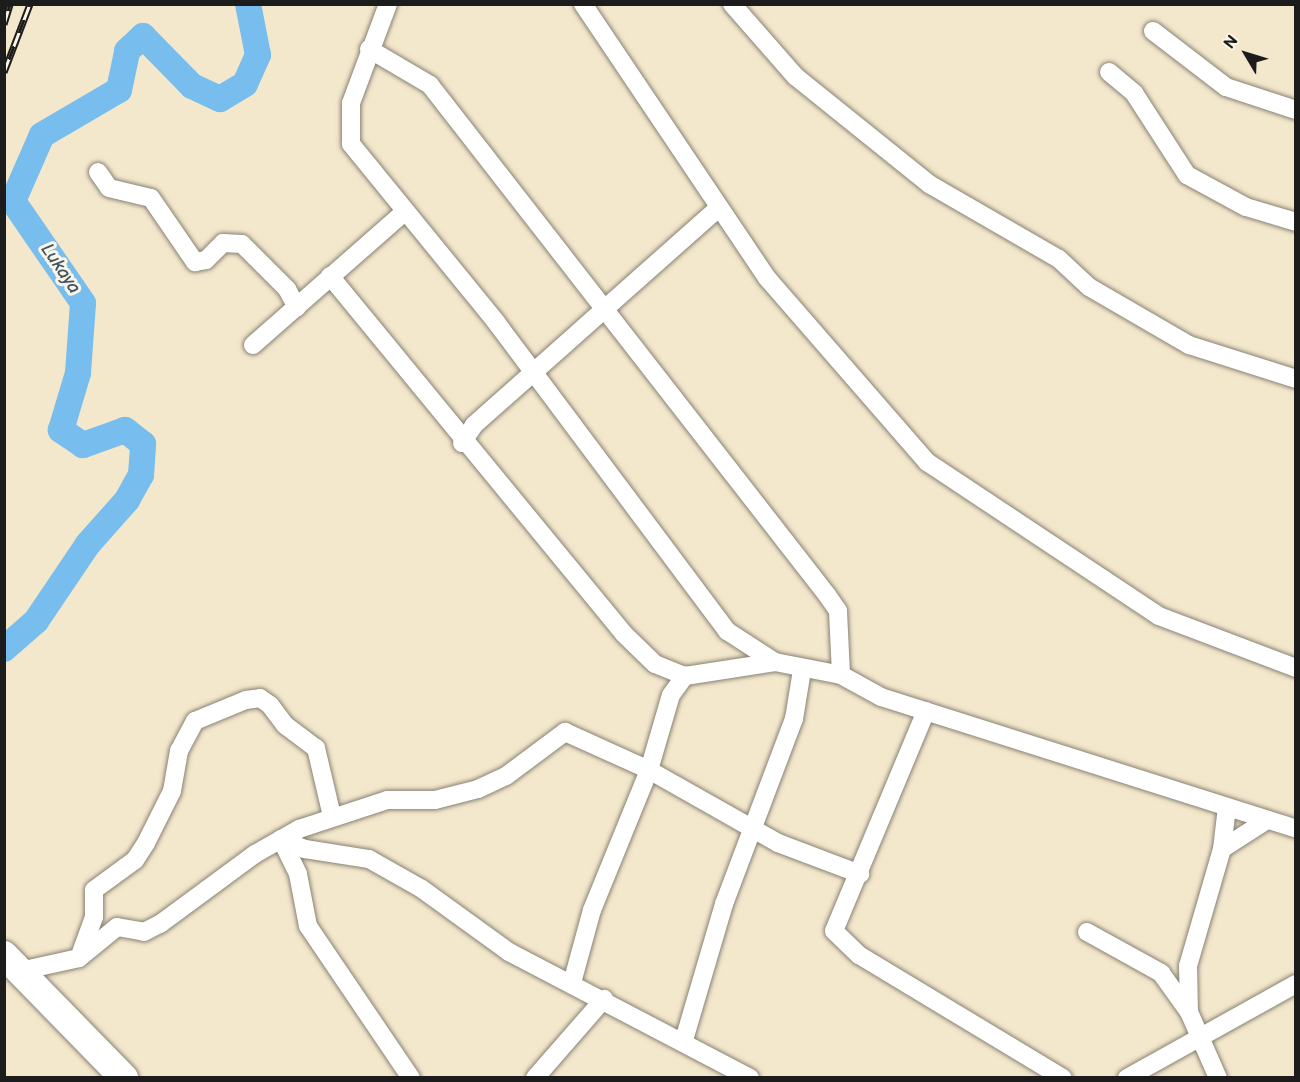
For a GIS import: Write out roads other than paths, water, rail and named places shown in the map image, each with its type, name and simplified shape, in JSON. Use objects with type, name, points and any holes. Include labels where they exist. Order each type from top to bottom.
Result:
[{"type":"highway","points":[[12,963],[124,1077]]},
{"type":"street","points":[[388,4],[369,49],[348,118],[351,144],[403,213],[535,373],[727,631],[775,662],[802,670],[841,675],[881,697],[1296,829]]},
{"type":"street","points":[[583,4],[717,209],[818,340],[927,462],[1159,616],[1296,668]]},
{"type":"street","points":[[732,4],[796,77],[936,189],[1059,259],[1089,287],[1189,345],[1296,379]]},
{"type":"street","points":[[1153,31],[1226,87],[1296,110]]},
{"type":"street","points":[[369,49],[430,85],[838,611],[841,675]]},
{"type":"street","points":[[1109,72],[1134,93],[1187,175],[1246,207],[1296,222]]},
{"type":"street","points":[[98,172],[109,188],[151,198],[195,262],[206,260],[223,243],[242,244],[287,289],[297,308]]},
{"type":"street","points":[[462,443],[474,425],[717,209]]},
{"type":"street","points":[[253,345],[403,213]]},
{"type":"street","points":[[330,276],[400,356],[462,443],[624,634],[655,664],[685,676],[775,662]]},
{"type":"street","points":[[684,1040],[751,825],[795,719],[802,670]]},
{"type":"street","points":[[572,983],[592,910],[649,770],[668,704],[685,676]]},
{"type":"street","points":[[79,958],[94,917],[94,890],[135,860],[146,843],[172,791],[180,750],[195,721],[246,700],[260,698],[270,705],[285,725],[316,748],[332,816]]},
{"type":"street","points":[[926,711],[860,874],[834,931],[839,941],[1063,1077]]},
{"type":"street","points":[[12,963],[79,958],[117,927],[144,932],[160,924],[280,839],[332,816],[387,800],[435,800],[478,789],[506,776],[565,732],[649,770],[751,825],[778,843],[860,874]]},
{"type":"street","points":[[1189,1012],[1188,966],[1222,849],[1227,807]]},
{"type":"street","points":[[1222,849],[1267,820]]},
{"type":"street","points":[[280,839],[304,849],[369,859],[422,889],[509,952],[684,1040],[750,1077]]},
{"type":"street","points":[[280,839],[298,874],[308,926],[411,1077]]},
{"type":"street","points":[[1087,932],[1161,973],[1189,1012],[1218,1077]]},
{"type":"street","points":[[1127,1077],[1296,984]]},
{"type":"street","points":[[535,1077],[604,999]]},
{"type":"waterway","name":"Lukaya","points":[[4,649],[36,621],[88,544],[127,500],[141,475],[143,444],[125,430],[83,445],[61,430],[78,373],[83,303],[13,201],[42,135],[119,90],[127,51],[143,36],[192,86],[220,99],[245,84],[258,55],[248,4]]},
{"type":"railway","points":[[4,24],[10,4]]},
{"type":"railway","points":[[4,72],[30,4]]}]
